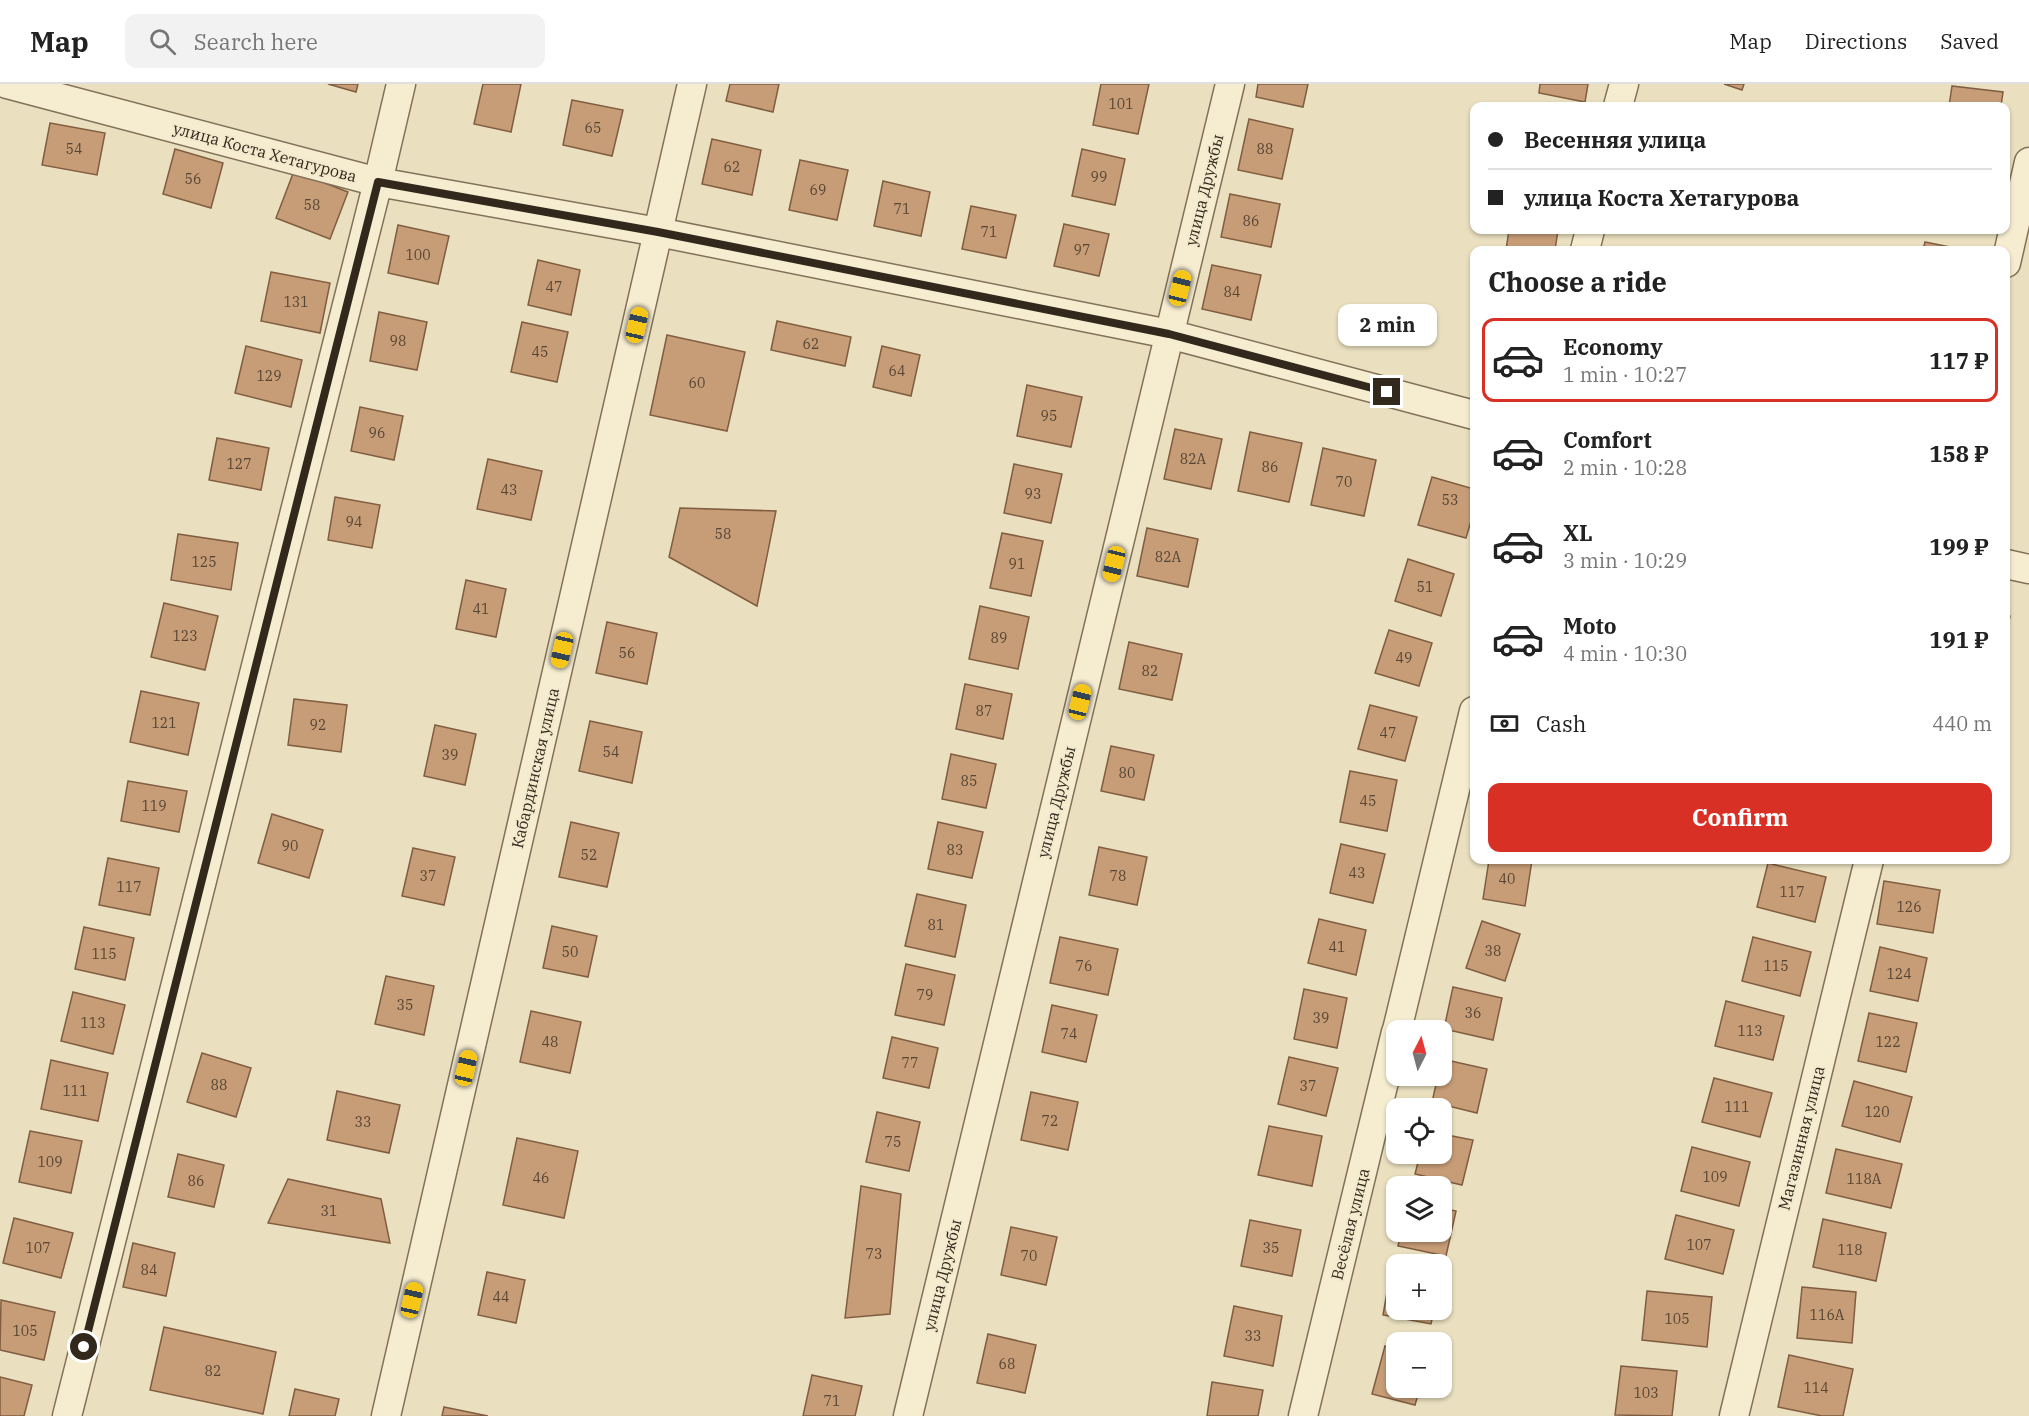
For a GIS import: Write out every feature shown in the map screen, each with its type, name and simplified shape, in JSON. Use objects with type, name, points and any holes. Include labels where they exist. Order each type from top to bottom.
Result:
[{"type":"street","name":"улица Коста Хетагурова","points":[[7,84],[378,182],[658,232],[1169,334],[1470,414]]},
{"type":"street","points":[[67,1416],[401,84]]},
{"type":"street","name":"Кабардинская улица","points":[[386,1416],[692,84]]},
{"type":"street","name":"улица Дружбы","points":[[908,1416],[1230,84]]},
{"type":"street","points":[[1619,102],[1624,84]]},
{"type":"street","points":[[2010,246],[2029,162]]},
{"type":"street","points":[[2010,565],[2029,569]]},
{"type":"street","name":"Весёлая улица","points":[[1400,1020],[1470,728]]},
{"type":"street","name":"Магазинная улица","points":[[1734,1416],[1868,864]]},
{"type":"street","name":"Весёлая улица","points":[[1303,1416],[1386,1076]]},
{"type":"building","points":[[328,84],[358,84],[356,92]]},
{"type":"building","points":[[483,84],[521,84],[511,132],[474,124]]},
{"type":"building","points":[[730,84],[779,84],[773,112],[726,101]]},
{"type":"building","points":[[1101,84],[1149,84],[1138,134],[1093,125]]},
{"type":"building","points":[[1258,84],[1308,84],[1303,107],[1256,97]]},
{"type":"building","points":[[1540,84],[1588,84],[1585,102],[1539,93]]},
{"type":"building","points":[[1724,84],[1744,84],[1742,90]]},
{"type":"building","points":[[1952,86],[2003,92],[2002,102],[1950,102]]},
{"type":"building","points":[[572,100],[623,110],[612,156],[563,145]]},
{"type":"building","points":[[1249,119],[1293,129],[1282,179],[1238,170]]},
{"type":"building","points":[[50,123],[105,133],[97,175],[42,165]]},
{"type":"building","points":[[712,139],[761,150],[752,195],[702,184]]},
{"type":"building","points":[[175,149],[223,163],[211,208],[163,194]]},
{"type":"building","points":[[1082,149],[1125,159],[1115,205],[1072,196]]},
{"type":"building","points":[[800,160],[848,170],[837,220],[789,210]]},
{"type":"building","points":[[294,171],[348,192],[330,239],[276,218]]},
{"type":"building","points":[[883,181],[930,192],[921,236],[874,226]]},
{"type":"building","points":[[1230,194],[1280,204],[1271,247],[1221,237]]},
{"type":"building","points":[[971,206],[1016,215],[1006,258],[962,249]]},
{"type":"building","points":[[1064,224],[1109,234],[1099,276],[1054,266]]},
{"type":"building","points":[[398,225],[449,236],[438,284],[388,273]]},
{"type":"building","points":[[1508,234],[1557,234],[1556,246],[1507,246]]},
{"type":"building","points":[[1925,242],[1945,246],[1924,246]]},
{"type":"building","points":[[538,260],[580,270],[571,315],[528,305]]},
{"type":"building","points":[[1212,265],[1261,275],[1251,320],[1202,309]]},
{"type":"building","points":[[271,272],[330,283],[320,333],[261,321]]},
{"type":"building","points":[[379,312],[427,322],[417,370],[370,361]]},
{"type":"building","points":[[777,321],[851,337],[845,366],[771,350]]},
{"type":"building","points":[[522,322],[568,332],[557,382],[511,372]]},
{"type":"building","points":[[667,335],[745,352],[727,431],[650,415]]},
{"type":"building","points":[[246,346],[302,360],[291,407],[235,393]]},
{"type":"building","points":[[882,346],[920,355],[911,396],[873,387]]},
{"type":"building","points":[[1027,385],[1082,397],[1071,447],[1017,436]]},
{"type":"building","points":[[360,407],[403,416],[394,460],[351,451]]},
{"type":"building","points":[[1175,429],[1222,439],[1211,489],[1164,479]]},
{"type":"building","points":[[1250,432],[1302,443],[1289,502],[1238,491]]},
{"type":"building","points":[[217,438],[269,448],[261,490],[209,480]]},
{"type":"building","points":[[1323,448],[1376,460],[1364,516],[1311,505]]},
{"type":"building","points":[[488,459],[542,471],[531,520],[477,509]]},
{"type":"building","points":[[1014,464],[1062,474],[1051,523],[1004,513]]},
{"type":"building","points":[[1432,477],[1470,488],[1470,524],[1466,538],[1418,525]]},
{"type":"building","points":[[335,497],[380,505],[372,548],[328,540]]},
{"type":"building","points":[[680,508],[776,511],[757,606],[669,557]]},
{"type":"building","points":[[1147,528],[1198,539],[1188,587],[1137,576]]},
{"type":"building","points":[[1002,533],[1043,541],[1031,596],[990,588]]},
{"type":"building","points":[[178,534],[238,543],[231,590],[171,580]]},
{"type":"building","points":[[1408,559],[1454,574],[1441,616],[1395,601]]},
{"type":"building","points":[[466,580],[506,589],[496,637],[456,629]]},
{"type":"building","points":[[164,603],[218,616],[205,670],[151,657]]},
{"type":"building","points":[[980,606],[1029,617],[1018,669],[969,659]]},
{"type":"building","points":[[607,622],[657,633],[647,684],[596,673]]},
{"type":"building","points":[[1389,630],[1432,643],[1419,686],[1375,673]]},
{"type":"building","points":[[1129,642],[1182,654],[1172,700],[1119,689]]},
{"type":"building","points":[[965,684],[1012,694],[1003,739],[956,729]]},
{"type":"building","points":[[141,691],[199,703],[188,755],[130,742]]},
{"type":"building","points":[[294,699],[347,705],[341,752],[288,745]]},
{"type":"building","points":[[1370,705],[1417,717],[1405,761],[1358,749]]},
{"type":"building","points":[[590,721],[642,732],[632,783],[579,771]]},
{"type":"building","points":[[435,725],[476,734],[465,785],[424,776]]},
{"type":"building","points":[[1111,746],[1154,755],[1144,800],[1101,791]]},
{"type":"building","points":[[951,754],[996,764],[986,808],[942,799]]},
{"type":"building","points":[[1350,771],[1397,780],[1387,831],[1340,822]]},
{"type":"building","points":[[128,781],[187,791],[179,832],[121,821]]},
{"type":"building","points":[[272,814],[323,830],[309,878],[258,863]]},
{"type":"building","points":[[571,822],[619,833],[607,887],[559,877]]},
{"type":"building","points":[[938,822],[983,832],[972,878],[928,869]]},
{"type":"building","points":[[1341,844],[1385,854],[1373,903],[1330,893]]},
{"type":"building","points":[[1099,847],[1147,857],[1137,905],[1089,895]]},
{"type":"building","points":[[413,848],[455,857],[444,905],[402,896]]},
{"type":"building","points":[[108,858],[159,868],[150,915],[99,905]]},
{"type":"building","points":[[1488,864],[1531,864],[1525,906],[1483,899]]},
{"type":"building","points":[[1768,864],[1826,877],[1815,922],[1757,907]]},
{"type":"building","points":[[1884,881],[1940,890],[1933,933],[1877,924]]},
{"type":"building","points":[[917,894],[966,905],[955,957],[905,946]]},
{"type":"building","points":[[1319,919],[1366,930],[1356,975],[1308,963]]},
{"type":"building","points":[[1482,921],[1520,934],[1505,981],[1466,968]]},
{"type":"building","points":[[552,926],[597,936],[588,977],[543,968]]},
{"type":"building","points":[[84,927],[134,938],[125,980],[75,969]]},
{"type":"building","points":[[1060,937],[1118,949],[1108,995],[1050,983]]},
{"type":"building","points":[[1753,937],[1811,952],[1800,996],[1742,981]]},
{"type":"building","points":[[1880,947],[1927,958],[1918,1001],[1870,991]]},
{"type":"building","points":[[906,964],[955,975],[944,1025],[895,1015]]},
{"type":"building","points":[[386,976],[434,986],[424,1035],[375,1024]]},
{"type":"building","points":[[1453,987],[1502,998],[1493,1040],[1452,1031],[1452,1020],[1446,1020]]},
{"type":"building","points":[[1304,989],[1347,998],[1337,1048],[1294,1039]]},
{"type":"building","points":[[73,992],[125,1005],[113,1054],[61,1041]]},
{"type":"building","points":[[1726,1001],[1784,1016],[1773,1060],[1715,1046]]},
{"type":"building","points":[[1052,1005],[1097,1015],[1086,1062],[1042,1052]]},
{"type":"building","points":[[531,1011],[581,1022],[570,1073],[520,1062]]},
{"type":"building","points":[[1869,1013],[1917,1023],[1906,1072],[1858,1061]]},
{"type":"building","points":[[892,1037],[938,1048],[929,1088],[883,1078]]},
{"type":"building","points":[[202,1053],[251,1068],[236,1117],[187,1102]]},
{"type":"building","points":[[1289,1057],[1338,1068],[1326,1116],[1278,1104]]},
{"type":"building","points":[[51,1060],[108,1073],[98,1121],[41,1109]]},
{"type":"building","points":[[1452,1061],[1487,1069],[1477,1113],[1452,1107],[1452,1098],[1433,1098],[1436,1086],[1452,1086]]},
{"type":"building","points":[[1714,1078],[1772,1093],[1760,1137],[1702,1122]]},
{"type":"building","points":[[1854,1081],[1912,1097],[1900,1142],[1842,1126]]},
{"type":"building","points":[[337,1091],[400,1105],[389,1153],[327,1140]]},
{"type":"building","points":[[1031,1092],[1078,1102],[1068,1150],[1021,1140]]},
{"type":"building","points":[[877,1112],[920,1122],[909,1171],[866,1162]]},
{"type":"building","points":[[1269,1126],[1322,1136],[1312,1186],[1258,1175]]},
{"type":"building","points":[[30,1131],[82,1141],[71,1193],[19,1182]]},
{"type":"building","points":[[1452,1136],[1473,1140],[1462,1185],[1452,1183],[1452,1176],[1415,1174],[1418,1164],[1452,1164]]},
{"type":"building","points":[[517,1138],[578,1151],[564,1218],[503,1205]]},
{"type":"building","points":[[1692,1147],[1750,1162],[1739,1206],[1681,1191]]},
{"type":"building","points":[[1836,1149],[1902,1164],[1891,1208],[1826,1193]]},
{"type":"building","points":[[178,1154],[224,1165],[214,1207],[168,1197]]},
{"type":"building","points":[[288,1179],[381,1199],[390,1243],[268,1223]]},
{"type":"building","points":[[861,1186],[901,1194],[890,1314],[845,1318]]},
{"type":"building","points":[[1452,1210],[1456,1211],[1452,1229]]},
{"type":"building","points":[[1676,1215],[1734,1230],[1723,1274],[1665,1259]]},
{"type":"building","points":[[14,1218],[73,1233],[61,1278],[3,1263]]},
{"type":"building","points":[[1823,1219],[1886,1233],[1876,1281],[1813,1267]]},
{"type":"building","points":[[1250,1220],[1301,1230],[1292,1276],[1241,1266]]},
{"type":"building","points":[[1011,1227],[1057,1237],[1046,1285],[1001,1275]]},
{"type":"building","points":[[1399,1242],[1449,1242],[1446,1254],[1398,1246]]},
{"type":"building","points":[[133,1243],[175,1253],[166,1296],[123,1287]]},
{"type":"building","points":[[487,1272],[525,1280],[516,1323],[478,1315]]},
{"type":"building","points":[[1802,1287],[1856,1292],[1852,1343],[1797,1338]]},
{"type":"building","points":[[1647,1291],[1712,1297],[1707,1347],[1642,1340]]},
{"type":"building","points":[[1386,1298],[1386,1316],[1383,1315]]},
{"type":"building","points":[[1,1300],[55,1312],[44,1360],[0,1350]]},
{"type":"building","points":[[1234,1306],[1282,1316],[1273,1366],[1224,1356]]},
{"type":"building","points":[[1410,1320],[1432,1320],[1431,1324]]},
{"type":"building","points":[[164,1327],[276,1352],[263,1414],[150,1390]]},
{"type":"building","points":[[988,1334],[1036,1345],[1025,1393],[977,1383]]},
{"type":"building","points":[[1385,1346],[1386,1346],[1386,1398],[1372,1394]]},
{"type":"building","points":[[1789,1355],[1853,1369],[1843,1416],[1822,1416],[1778,1407]]},
{"type":"building","points":[[1621,1366],[1677,1371],[1672,1416],[1615,1415]]},
{"type":"building","points":[[812,1375],[862,1386],[855,1416],[803,1416]]},
{"type":"building","points":[[0,1377],[32,1385],[24,1416],[0,1416]]},
{"type":"building","points":[[1212,1382],[1263,1390],[1258,1416],[1207,1416]]},
{"type":"building","points":[[295,1389],[339,1399],[335,1416],[289,1416]]},
{"type":"building","points":[[1388,1398],[1417,1398],[1415,1405]]},
{"type":"building","points":[[444,1407],[488,1416],[442,1416]]},
{"type":"route","points":[[84,1347],[378,182],[658,232],[1169,334],[1387,392]]}]
